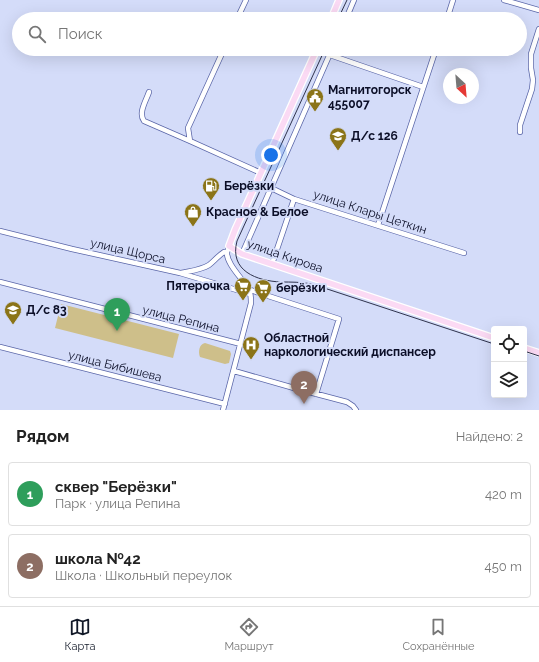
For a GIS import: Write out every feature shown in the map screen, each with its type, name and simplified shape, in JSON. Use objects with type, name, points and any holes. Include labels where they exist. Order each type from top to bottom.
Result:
[{"type":"main road","points":[[333,12],[339,0]]},
{"type":"main road","name":"улица Кирова","points":[[314,56],[235,230],[230,246],[242,254],[491,337]]},
{"type":"main road","points":[[527,349],[539,353]]},
{"type":"street","points":[[240,12],[246,0]]},
{"type":"street","points":[[349,12],[354,0]]},
{"type":"street","points":[[449,12],[453,0]]},
{"type":"street","points":[[504,0],[539,10]]},
{"type":"street","points":[[520,132],[520,125],[532,89],[533,80],[530,68],[531,54],[539,29]]},
{"type":"street","points":[[190,141],[188,128],[221,56]]},
{"type":"street","points":[[242,254],[330,56]]},
{"type":"street","points":[[333,56],[423,87]]},
{"type":"street","points":[[378,225],[434,56]]},
{"type":"street","points":[[150,92],[141,113],[144,121],[261,173]]},
{"type":"street","name":"улица Клары Цеткин","points":[[270,188],[294,199],[464,253]]},
{"type":"street","points":[[272,264],[294,199]]},
{"type":"street","name":"улица Щорса","points":[[0,231],[180,273],[250,294]]},
{"type":"street","points":[[223,410],[251,303],[248,288],[232,266],[228,256],[227,253],[230,246]]},
{"type":"street","points":[[180,273],[196,270],[209,265],[220,254],[224,252],[227,253]]},
{"type":"street","name":"улица Репина","points":[[0,282],[241,344]]},
{"type":"street","points":[[248,288],[339,319],[316,394]]},
{"type":"street","name":"улица Бибишева","points":[[0,347],[225,404]]},
{"type":"street","points":[[234,371],[347,402],[355,409]]},
{"type":"shaded area","points":[[61,304],[179,334],[173,358],[55,328]]},
{"type":"shaded area","points":[[205,343],[230,351],[231,354],[229,363],[225,364],[200,357],[199,353],[201,345]]},
{"type":"tram line","points":[[341,12],[347,0]]},
{"type":"tram line","points":[[322,56],[237,241],[237,260],[241,267],[254,276],[263,279],[312,284],[491,343]]},
{"type":"tram line","points":[[527,352],[539,356]]},
{"type":"place","name":"Магнитогорск 455007","points":[[315,112]]},
{"type":"place","name":"Д/с 126","points":[[338,151]]},
{"type":"place","name":"Берёзки","points":[[211,201]]},
{"type":"place","name":"Красное & Белое","points":[[193,227]]},
{"type":"place","name":"Пятерочка","points":[[243,301]]},
{"type":"place","name":"берёзки","points":[[263,303]]},
{"type":"place","name":"Д/с 83","points":[[13,325]]},
{"type":"place","name":"сквер \"Берёзки\"","points":[[117,331]]},
{"type":"place","name":"Областной наркологический диспансер","points":[[251,360]]},
{"type":"place","name":"школа №42","points":[[304,404]]}]
